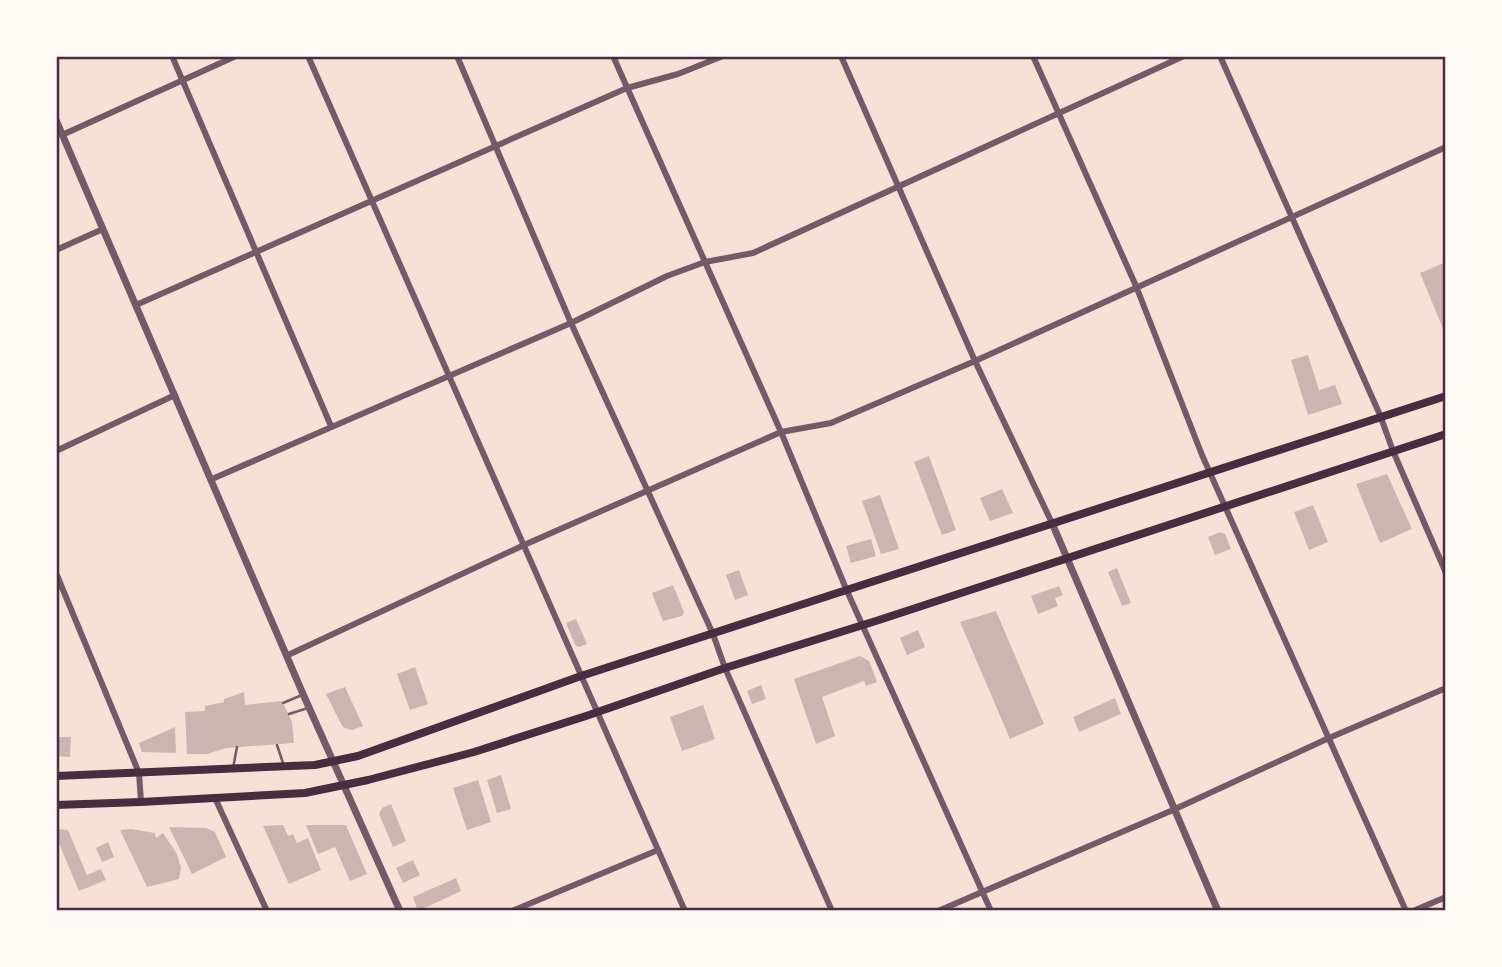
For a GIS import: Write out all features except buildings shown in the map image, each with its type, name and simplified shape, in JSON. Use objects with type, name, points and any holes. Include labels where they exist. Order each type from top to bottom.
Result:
[{"type":"main road","points":[[56,776],[284,766],[334,762],[375,751],[581,676],[1210,473],[1380,415],[1446,396]]},
{"type":"main road","points":[[56,804],[305,793],[346,786],[474,752],[1446,434]]},
{"type":"street","points":[[172,56],[331,426]]},
{"type":"street","points":[[62,135],[236,56]]},
{"type":"street","points":[[308,56],[685,911]]},
{"type":"street","points":[[457,56],[571,323],[713,634],[725,668],[832,911]]},
{"type":"street","points":[[613,56],[781,432],[847,591],[991,911]]},
{"type":"street","points":[[136,305],[627,88],[678,74],[723,56]]},
{"type":"street","points":[[841,56],[975,361],[1052,523],[1218,911]]},
{"type":"street","points":[[1033,56],[1136,286],[1210,473],[1406,911]]},
{"type":"street","points":[[212,480],[571,323],[667,276],[705,262],[753,253],[1184,56]]},
{"type":"street","points":[[1220,56],[1380,415],[1446,573]]},
{"type":"street","points":[[56,120],[303,694],[311,706],[400,911]]},
{"type":"street","points":[[288,655],[524,545],[781,432],[831,423],[975,361],[1446,147]]},
{"type":"street","points":[[56,250],[103,229]]},
{"type":"street","points":[[56,451],[175,395]]},
{"type":"street","points":[[56,573],[139,773],[141,802]]},
{"type":"street","points":[[938,911],[1446,688]]},
{"type":"street","points":[[215,798],[267,911]]},
{"type":"street","points":[[512,911],[658,850]]},
{"type":"street","points":[[1413,911],[1446,897]]},
{"type":"lane","points":[[283,703],[303,694]]},
{"type":"lane","points":[[289,714],[311,706]]},
{"type":"lane","points":[[277,745],[284,766]]},
{"type":"lane","points":[[233,769],[237,747]]}]
